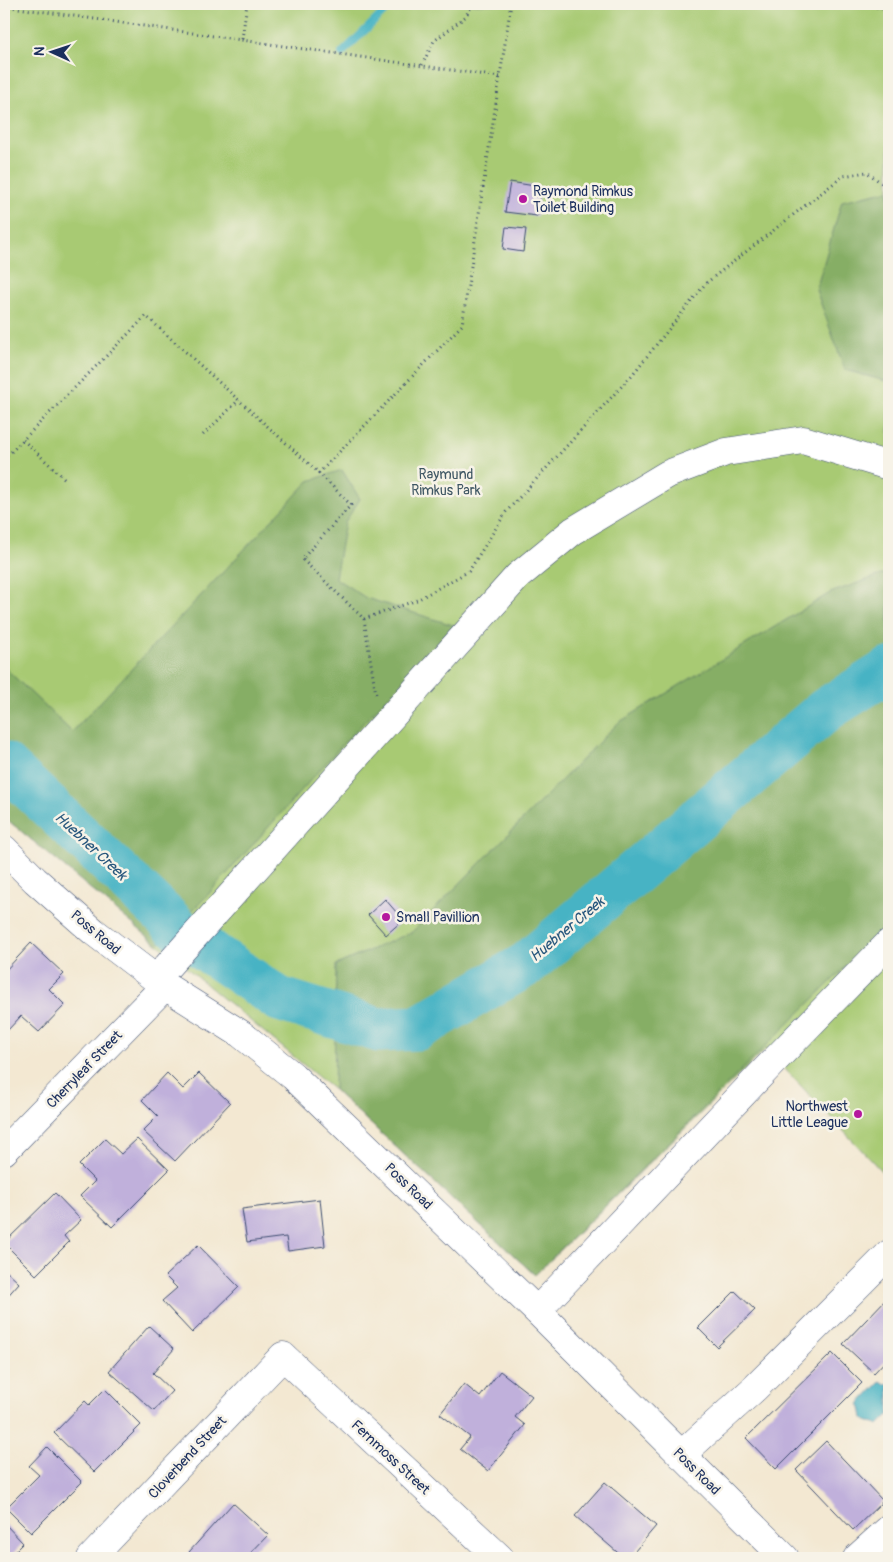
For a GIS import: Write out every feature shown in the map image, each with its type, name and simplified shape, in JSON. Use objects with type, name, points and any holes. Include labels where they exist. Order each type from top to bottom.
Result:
[{"type":"street","name":"Cherryleaf Street","points":[[4,1151],[160,983],[381,729],[518,576],[573,531],[668,474],[726,452],[803,440],[889,466]]},
{"type":"street","name":"Poss Road","points":[[4,849],[35,880],[94,932],[160,983],[241,1034],[294,1076],[537,1311],[785,1558]]},
{"type":"street","points":[[537,1311],[772,1063],[889,943]]},
{"type":"street","points":[[681,1455],[756,1388],[889,1254]]},
{"type":"street","name":"Cloverbend Street","points":[[91,1558],[283,1356]]},
{"type":"street","name":"Fernmoss Street","points":[[283,1356],[500,1558]]},
{"type":"street","points":[[857,1558],[889,1529]]},
{"type":"path","points":[[242,39],[247,4]]},
{"type":"path","points":[[422,65],[434,41],[465,17],[473,4]]},
{"type":"path","points":[[319,473],[462,324],[511,4]]},
{"type":"path","points":[[867,4],[889,11]]},
{"type":"path","points":[[4,6],[500,76]]},
{"type":"path","points":[[364,619],[417,600],[469,571],[506,512],[632,375],[706,283],[843,176],[867,172],[884,184],[889,204]]},
{"type":"path","points":[[4,459],[146,316],[351,504],[302,559],[364,619],[381,729]]},
{"type":"path","points":[[203,435],[239,400]]},
{"type":"path","points":[[22,440],[65,479]]},
{"type":"green space","name":"Raymund Rimkus Park","points":[[4,4],[889,4],[889,1179],[766,1049],[535,1275],[334,1090],[4,817]]},
{"type":"green space","points":[[889,190],[889,382],[845,370],[816,290],[842,201]]},
{"type":"green space","points":[[342,470],[360,499],[345,522],[335,578],[366,598],[456,626],[343,744],[205,898],[158,945],[4,817],[4,667],[72,732],[309,481]]},
{"type":"green space","points":[[889,572],[889,924],[535,1275],[334,1090],[336,965],[412,932],[618,723],[830,593]]},
{"type":"water","points":[[881,1381],[889,1384],[889,1415],[879,1425],[863,1418],[859,1404]]},
{"type":"building","name":"Raymond Rimkus Toilet Building","points":[[510,182],[541,187],[537,216],[505,212]]},
{"type":"building","points":[[506,227],[526,229],[523,252],[503,249]]},
{"type":"building","name":"Small Pavillion","points":[[385,899],[403,920],[386,935],[368,915]]},
{"type":"building","points":[[31,943],[64,974],[49,989],[65,1005],[39,1032],[21,1016],[7,1031],[4,1028],[4,972]]},
{"type":"building","points":[[167,1073],[183,1089],[199,1073],[230,1103],[175,1161],[143,1131],[158,1116],[142,1100]]},
{"type":"building","points":[[105,1139],[121,1154],[137,1139],[169,1170],[112,1227],[80,1196],[95,1181],[79,1165]]},
{"type":"building","points":[[55,1193],[81,1220],[64,1236],[69,1242],[36,1275],[4,1243]]},
{"type":"building","points":[[320,1199],[325,1246],[288,1251],[286,1237],[247,1242],[242,1209]]},
{"type":"building","points":[[198,1245],[239,1287],[192,1333],[162,1301],[177,1288],[165,1276]]},
{"type":"building","points":[[4,1269],[19,1283],[4,1300]]},
{"type":"building","points":[[735,1291],[755,1310],[717,1347],[698,1328]]},
{"type":"building","points":[[889,1296],[889,1357],[874,1373],[843,1344]]},
{"type":"building","points":[[149,1326],[174,1349],[153,1373],[172,1391],[154,1411],[109,1371]]},
{"type":"building","points":[[832,1353],[862,1383],[776,1469],[746,1438]]},
{"type":"building","points":[[500,1371],[532,1396],[515,1417],[525,1425],[488,1471],[460,1449],[470,1437],[440,1414],[464,1384],[480,1397]]},
{"type":"building","points":[[105,1389],[141,1425],[94,1472],[54,1433],[85,1401],[89,1405]]},
{"type":"building","points":[[826,1441],[883,1501],[853,1530],[796,1470]]},
{"type":"building","points":[[47,1447],[82,1482],[31,1533],[6,1508],[39,1475],[29,1466]]},
{"type":"building","points":[[605,1482],[656,1526],[629,1558],[624,1558],[575,1516]]},
{"type":"building","points":[[233,1503],[268,1535],[246,1558],[196,1558],[189,1552]]},
{"type":"building","points":[[4,1523],[23,1543],[8,1558],[4,1558]]},
{"type":"waterway","points":[[342,53],[392,4]]},
{"type":"waterway","name":"Huebner Creek","points":[[204,948],[279,999],[379,1030],[418,1028],[527,964],[827,709],[889,670]]},
{"type":"waterway","name":"Huebner Creek","points":[[4,764],[178,928]]},
{"type":"place","name":"Raymond Rimkus Toilet Building","points":[[523,199]]},
{"type":"place","name":"Small Pavillion","points":[[386,917]]},
{"type":"place","name":"Northwest Little League","points":[[858,1114]]}]
